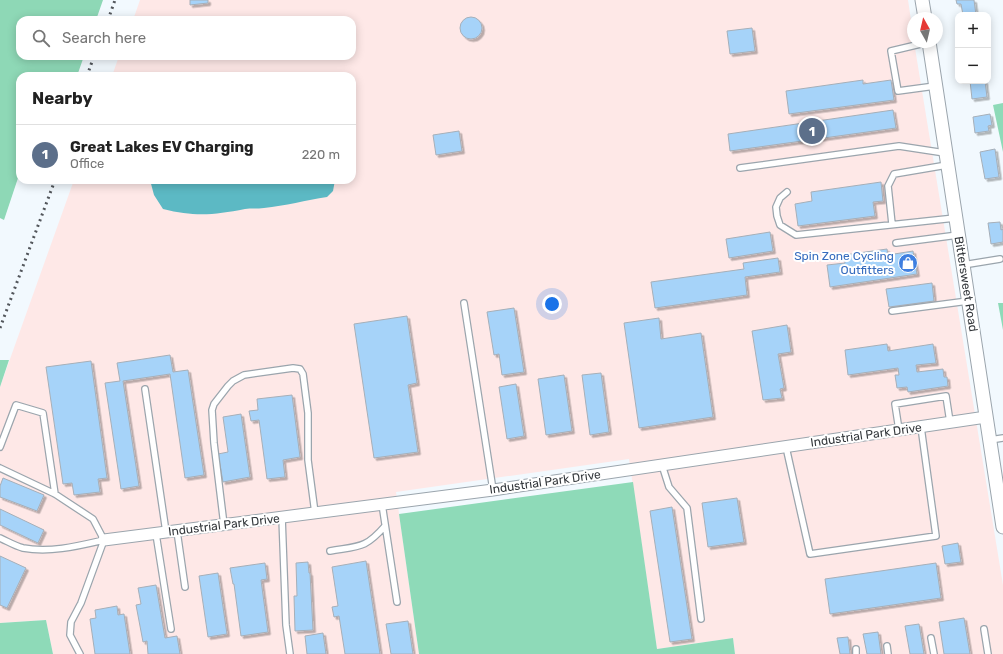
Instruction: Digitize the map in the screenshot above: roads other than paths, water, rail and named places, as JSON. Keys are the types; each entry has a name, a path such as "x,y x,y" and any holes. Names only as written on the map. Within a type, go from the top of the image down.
{"street":[{"path":"922,0 924,12"},
{"name":"Bittersweet Road","path":"930,48 1003,527"},
{"name":"Industrial Park Drive","path":"104,540 492,490 986,417"}],"lane":[{"path":"907,47 891,51 898,91 936,86"},
{"path":"740,168 899,146 947,159"},
{"path":"892,224 888,186 894,174 947,159"},
{"path":"787,192 780,198 776,207 777,216 780,225 796,235 956,218"},
{"path":"896,243 958,235"},
{"path":"963,266 1000,259"},
{"path":"892,311 968,301"},
{"path":"464,303 492,490"},
{"path":"224,525 213,436 212,410 214,404 233,381 244,375 293,368 300,369 304,386 308,414 308,460 315,513"},
{"path":"145,389 166,532 171,629"},
{"path":"899,430 895,404 946,396 950,422"},
{"path":"0,447 16,405 43,414 55,494"},
{"path":"786,447 810,554 936,536 921,427"},
{"path":"990,440 1003,438"},
{"path":"662,465 669,487 687,508 701,620"},
{"path":"0,468 55,494 93,519 104,540 81,603 72,622 70,635 80,654"},
{"path":"382,504 396,602"},
{"path":"282,517 286,625 290,654"},
{"path":"330,551 366,544 372,540 385,526"},
{"path":"166,532 185,587"},
{"path":"0,538 22,548 42,549 65,548 104,540"},
{"path":"984,629 988,654"},
{"path":"931,638 934,654"},
{"path":"887,646 888,654"}],"water":[{"path":"151,184 334,184 333,191 327,197 272,207 224,213 195,214 174,212 163,209 154,195"}],"railway":[{"path":"109,16 115,0"},
{"path":"88,72 93,60"},
{"path":"0,328 54,184"}],"place":[{"name":"Great Lakes EV Charging","path":"812,131"},
{"name":"Spin Zone Cycling Outfitters","path":"908,263"}]}
